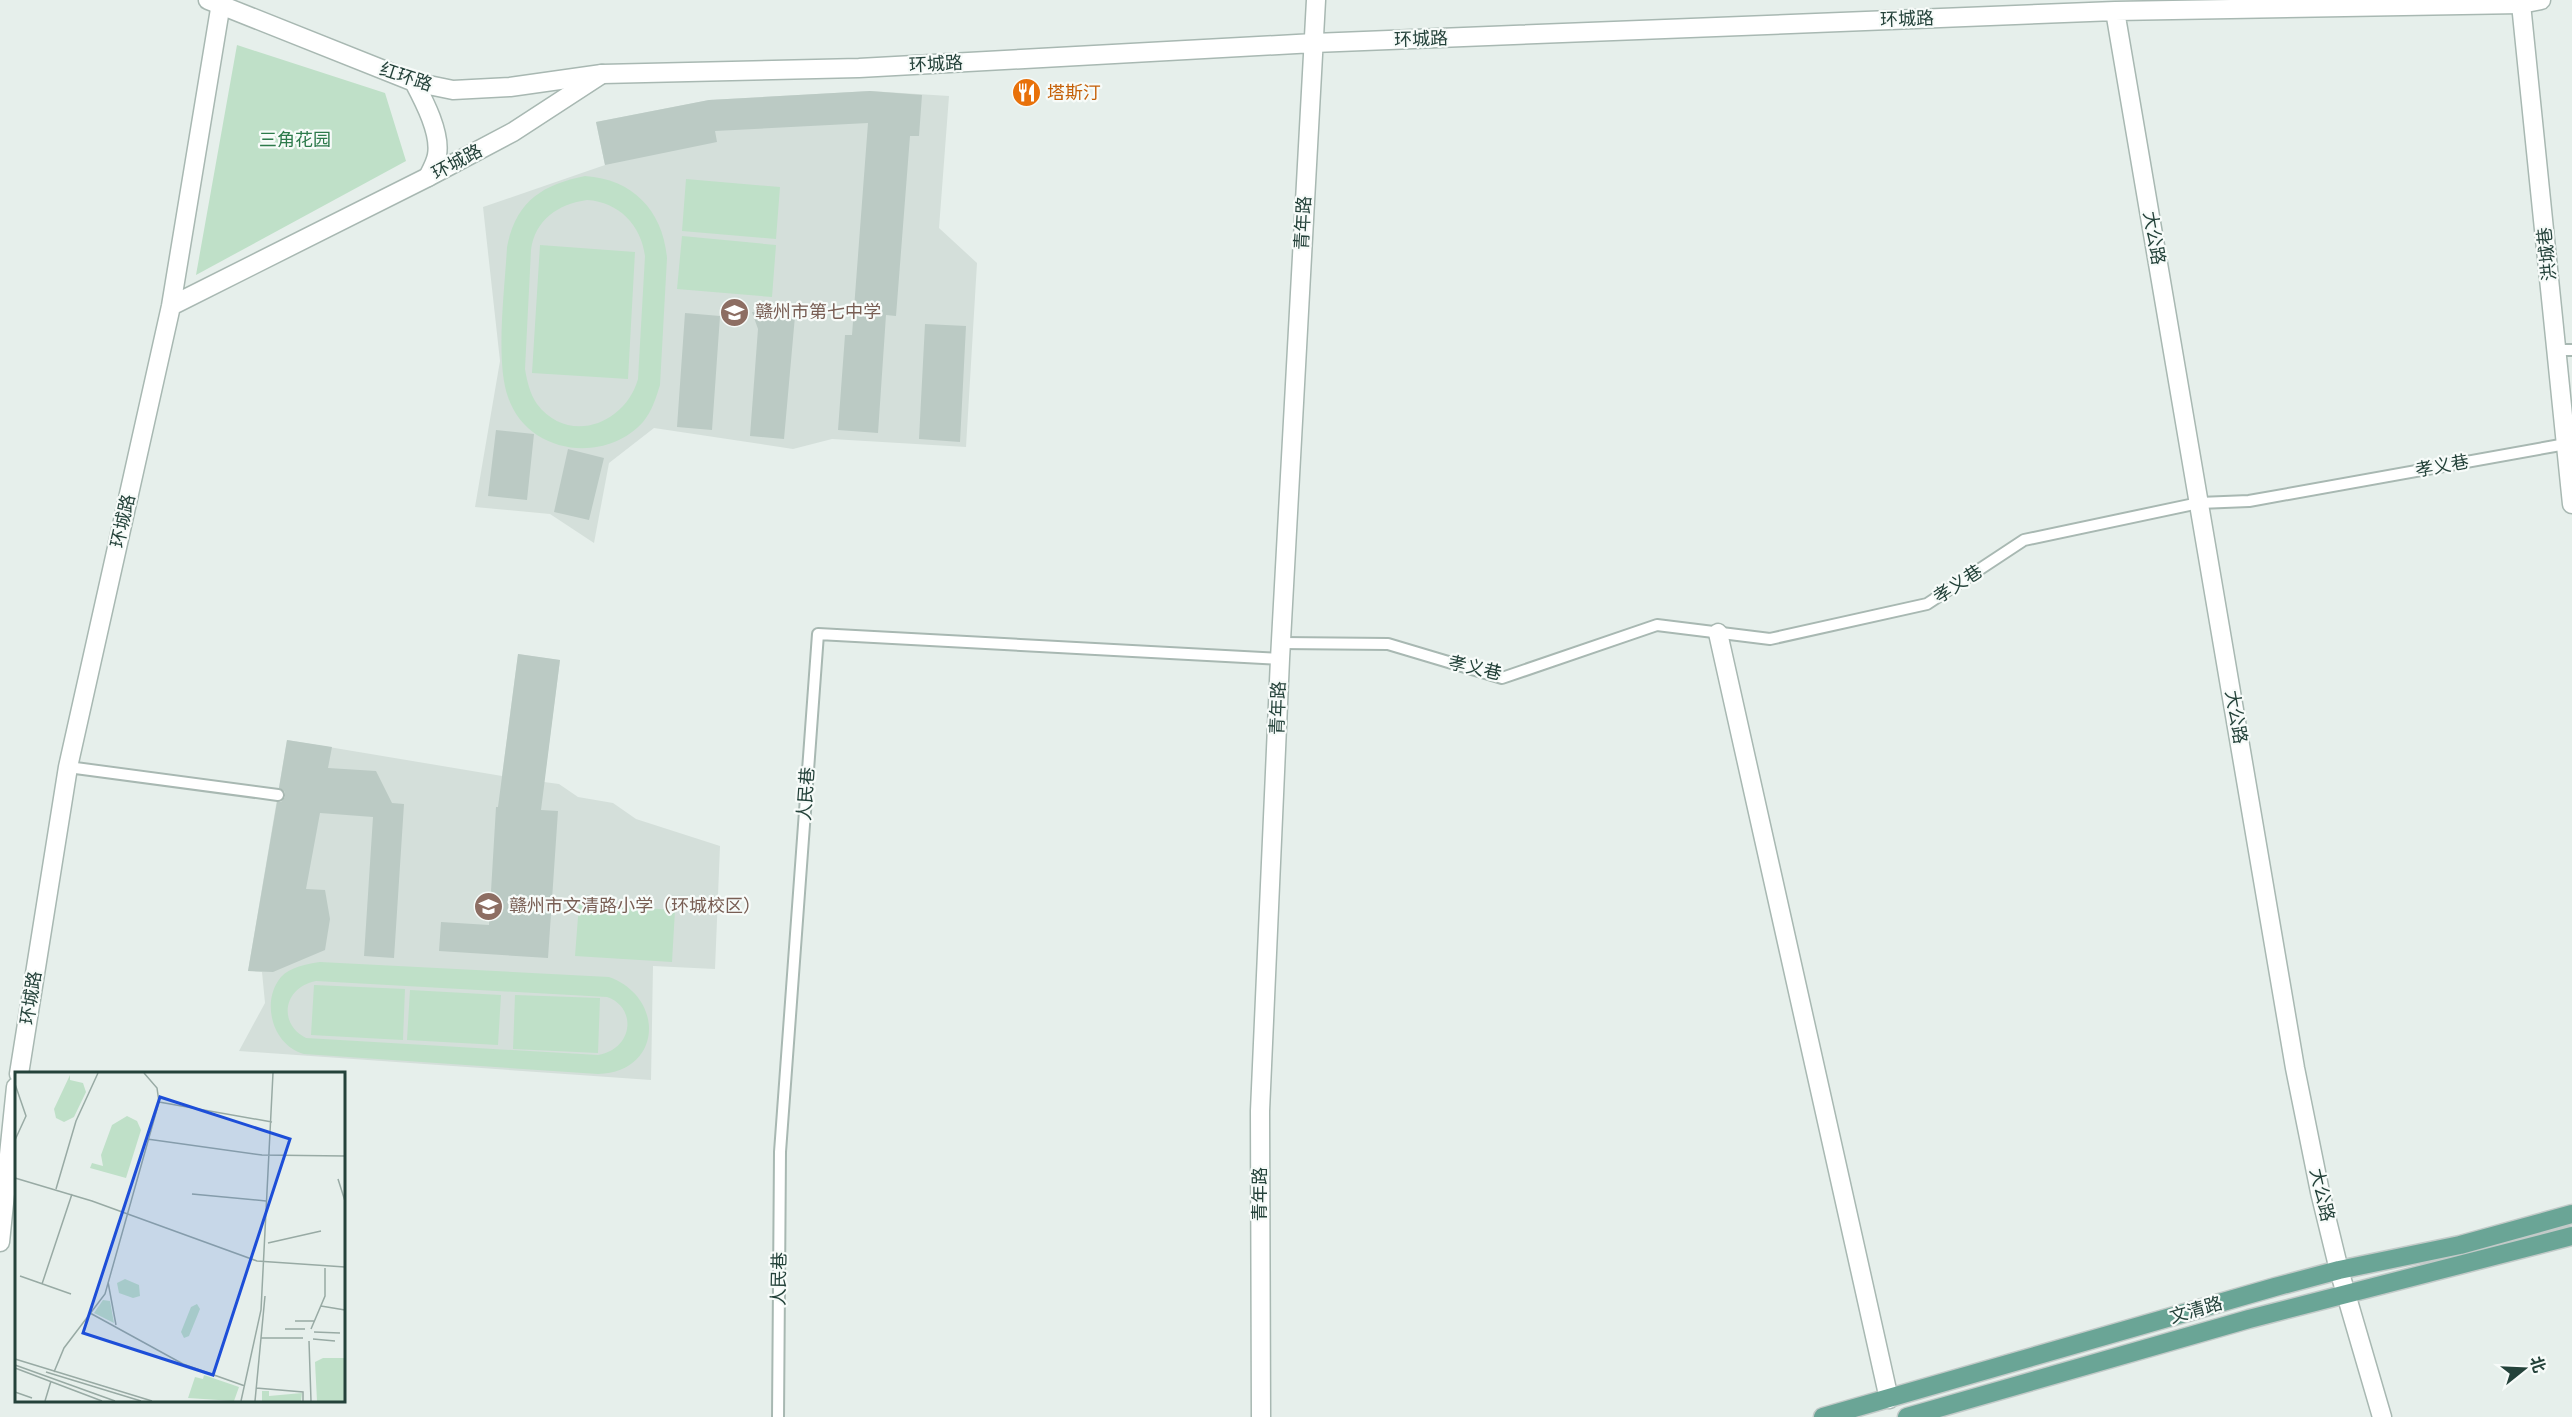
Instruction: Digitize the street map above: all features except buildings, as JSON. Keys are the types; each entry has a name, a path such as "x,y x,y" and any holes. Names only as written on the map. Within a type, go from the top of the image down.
{"main road":[{"name":"文清路","path":"1823,1417 2339,1270 2460,1245 2572,1214"},
{"name":"文清路","path":"1907,1417 2249,1319 2572,1236"}],"street":[{"name":"青年路","path":"1261,1417 1260,1111 1280,651 1316,0"},
{"name":"环城路","path":"19,1072 68,767 171,306 513,132 602,74 859,68 1314,43 2115,11 2522,4 2541,0"},
{"name":"红环路","path":"215,1 414,82 453,90 510,87 602,74"},
{"path":"171,306 215,1"},
{"name":"洪城巷","path":"2522,4 2564,350 2566,444 2572,504"},
{"name":"大公路","path":"2115,11 2295,1068 2320,1192 2339,1270 2382,1417"},
{"path":"414,82 429,110 435,133 438,154 428,177"},
{"path":"1718,633 1889,1399"},
{"path":"0,1242 15,1097"}],"lane":[{"name":"孝义巷","path":"1280,651 1388,644 1502,678 1657,625 1770,639 1927,604 2024,540 2199,503 2249,501 2566,444"},
{"name":"人民巷","path":"778,1417 780,1152 818,634 1280,651"},
{"path":"68,767 278,795"}],"shaded area":[{"name":"赣州市第七中学","path":"870,91 949,96 939,228 977,263 966,447 832,439 793,449 654,428 609,463 594,543 550,514 475,507 500,361 483,207 605,165 596,122 709,100"},
{"name":"赣州市文清路小学（环城校区）","path":"518,654 560,660 544,782 559,784 578,797 613,803 636,819 720,846 715,969 653,966 651,1080 239,1051 265,1003 262,972 248,971 287,740 502,776"}],"green space":[{"name":"三角花园","path":"237,45 385,93 406,161 196,275"},
{"path":"585,176 602,178 618,183 631,191 652,212 664,241 667,258 660,385 653,404 643,422 627,436 608,444 588,448 568,447 549,441 532,431 518,416 508,397 502,364 503,303 507,247 511,231 524,207 533,198 556,184","holes":["587,200 609,205 626,217 639,234 643,245 645,256 638,379 631,395 609,418 594,424 579,426 564,424 550,417 537,404 528,383 525,369 531,250 537,230 550,215 576,202"]},
{"path":"686,179 780,187 776,239 682,231"},
{"path":"682,236 776,245 772,297 677,289"},
{"path":"540,245 635,252 628,379 532,373"},
{"path":"579,904 675,910 672,962 575,956"},
{"path":"320,962 609,977 627,987 640,1000 647,1016 649,1032 645,1048 635,1061 619,1070 598,1074 304,1054 284,1042 278,1033 273,1022 271,998 281,977 289,971 299,966","holes":["316,981 607,997 617,1002 623,1009 627,1018 627,1027 625,1037 619,1045 598,1055 306,1038 291,1024 288,1015 288,1006 297,990"]},
{"path":"314,985 405,989 403,1040 311,1035"},
{"path":"410,990 501,995 498,1045 407,1040"},
{"path":"515,995 600,998 598,1053 513,1049"}],"place":[{"name":"塔斯汀","path":"1026,93"},
{"name":"赣州市第七中学","path":"734,312"},
{"name":"赣州市文清路小学（环城校区）","path":"488,906"}]}
